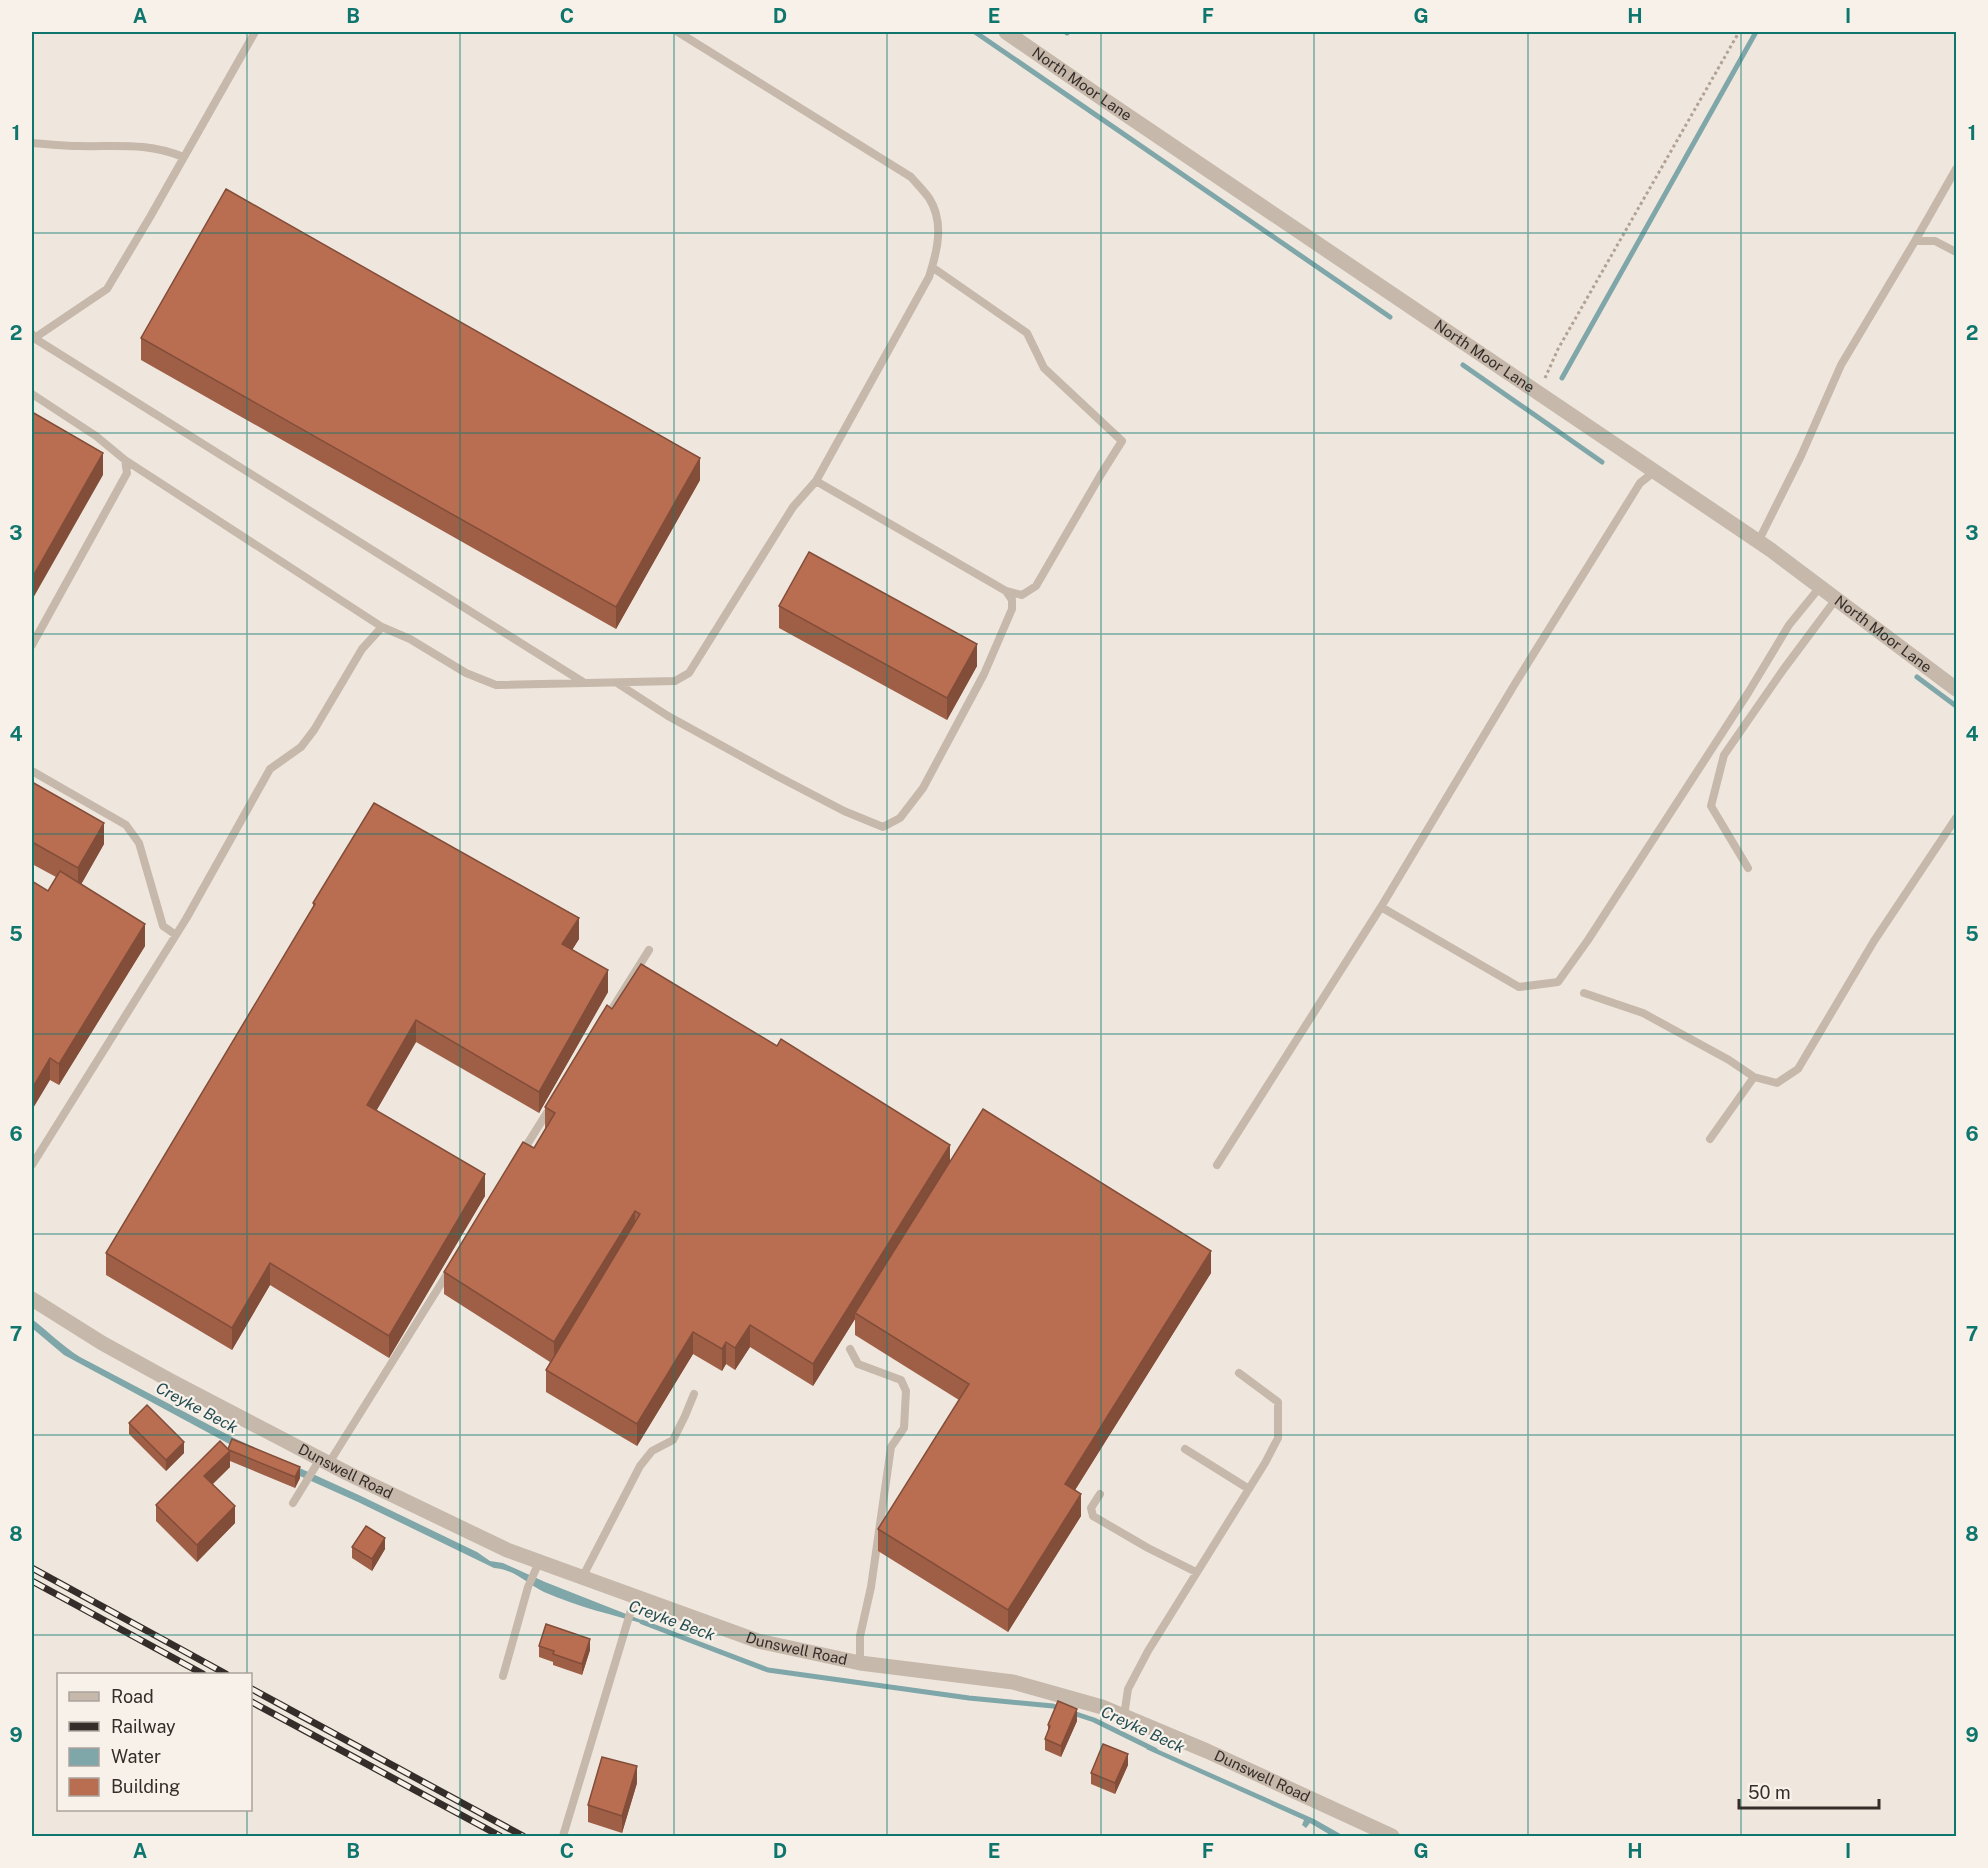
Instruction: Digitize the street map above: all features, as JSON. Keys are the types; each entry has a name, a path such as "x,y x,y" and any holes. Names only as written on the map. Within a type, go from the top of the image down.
{"street":[{"name":"North Moor Lane","path":"1006,32 1758,542 1956,689"},
{"name":"Dunswell Road","path":"32,1299 102,1343 321,1464 507,1550 537,1567 582,1578 633,1603 758,1641 860,1663 1013,1682 1102,1707 1207,1751 1392,1836"}],"lane":[{"path":"255,32 107,289 32,338 584,683"},
{"path":"32,394 96,436 125,460 382,627 410,639 466,673 496,685 675,681 689,673 793,507 816,481 928,277 938,250 938,223 930,199 911,177 678,32"},
{"path":"32,143 139,146 166,150 183,157"},
{"path":"1758,542 1801,456 1841,365 1916,242 1956,170"},
{"path":"1916,242 1935,241 1956,252"},
{"path":"816,481 1006,591 1022,595 1036,586 1122,441 1044,368 1027,333 932,267"},
{"path":"32,645 127,473 125,460"},
{"path":"1217,1165 1381,907 1516,682 1640,483 1654,472"},
{"path":"1381,907 1519,987 1558,981 1588,940 1790,626 1820,587"},
{"path":"616,682 668,716 717,743 844,811 883,827 900,818 923,788 984,674 1012,609 1012,600 1006,591"},
{"path":"1748,867 1711,806 1724,755 1783,669 1836,599"},
{"path":"32,1166 176,935 270,769 300,747 314,730 362,649 382,627"},
{"path":"32,771 126,825 139,843 163,926 176,935"},
{"path":"1584,993 1643,1013 1729,1060 1754,1077 1777,1083 1798,1069 1874,941 1956,818"},
{"path":"605,1020 649,950"},
{"path":"1710,1139 1754,1077"},
{"path":"517,1161 555,1101"},
{"path":"293,1503 454,1262"},
{"path":"850,1349 858,1364 902,1380 906,1391 904,1428 891,1447 871,1587 860,1636 860,1663"},
{"path":"1124,1716 1128,1689 1148,1652 1278,1438 1278,1402 1239,1373"},
{"path":"582,1578 640,1466 652,1451 673,1440 694,1394"},
{"path":"1185,1449 1249,1489"},
{"path":"1100,1494 1091,1508 1093,1516 1148,1548 1196,1572"},
{"path":"503,1676 528,1587 537,1567"},
{"path":"563,1836 633,1603"}],"path":[{"path":"1538,394 1558,349 1739,32"}],"water":[{"path":"32,1319 80,1357 236,1439 361,1496 477,1552 490,1561 503,1563 649,1623 648,1625 596,1610 544,1592 508,1571 494,1568 358,1502 233,1446 64,1355 32,1328"},
{"path":"1150,1746 1314,1819 1344,1836 1332,1836 1310,1823 1306,1828 1302,1825 1304,1820 1146,1749"}],"building":[{"path":"226,189 700,458 616,607 141,338"},
{"path":"32,412 103,453 32,578"},
{"path":"809,552 977,644 947,698 779,606"},
{"path":"32,782 104,823 78,868 32,842"},
{"path":"374,803 579,918 562,944 608,970 539,1092 416,1020 367,1105 485,1174 389,1336 270,1263 232,1328 106,1253"},
{"path":"60,871 145,924 59,1064 50,1058 32,1089 32,881 48,891"},
{"path":"641,964 777,1046 781,1039 950,1145 813,1364 750,1325 735,1348 726,1342 722,1349 693,1332 637,1424 546,1370 640,1214 635,1211 554,1342 444,1272 523,1142 534,1148 555,1113 545,1107 607,1005 612,1009"},
{"path":"983,1109 1211,1251 1065,1484 1081,1494 1008,1610 878,1529 969,1384 855,1313"},
{"path":"147,1405 184,1442 166,1460 129,1423"},
{"path":"232,1439 300,1467 295,1477 229,1450"},
{"path":"220,1441 230,1451 204,1476 235,1506 197,1545 156,1505"},
{"path":"366,1526 385,1538 372,1559 352,1547"},
{"path":"546,1624 590,1639 582,1664 553,1654 554,1651 539,1646"},
{"path":"1058,1701 1077,1709 1061,1746 1045,1739"},
{"path":"1103,1744 1128,1754 1115,1783 1091,1773"},
{"path":"602,1757 637,1766 622,1816 588,1805"}],"waterway":[{"path":"975,32 1390,317"},
{"path":"1562,378 1756,32"},
{"path":"1463,365 1602,462"},
{"path":"1917,677 1956,706"},
{"name":"Creyke Beck","path":"642,1622 768,1670 1062,1709"},
{"name":"Creyke Beck","path":"1070,1712 1094,1720 1155,1750"}],"railway":[{"path":"32,1568 224,1673"},
{"path":"32,1581 201,1673"},
{"path":"252,1689 523,1836"},
{"path":"252,1702 500,1836"}]}
